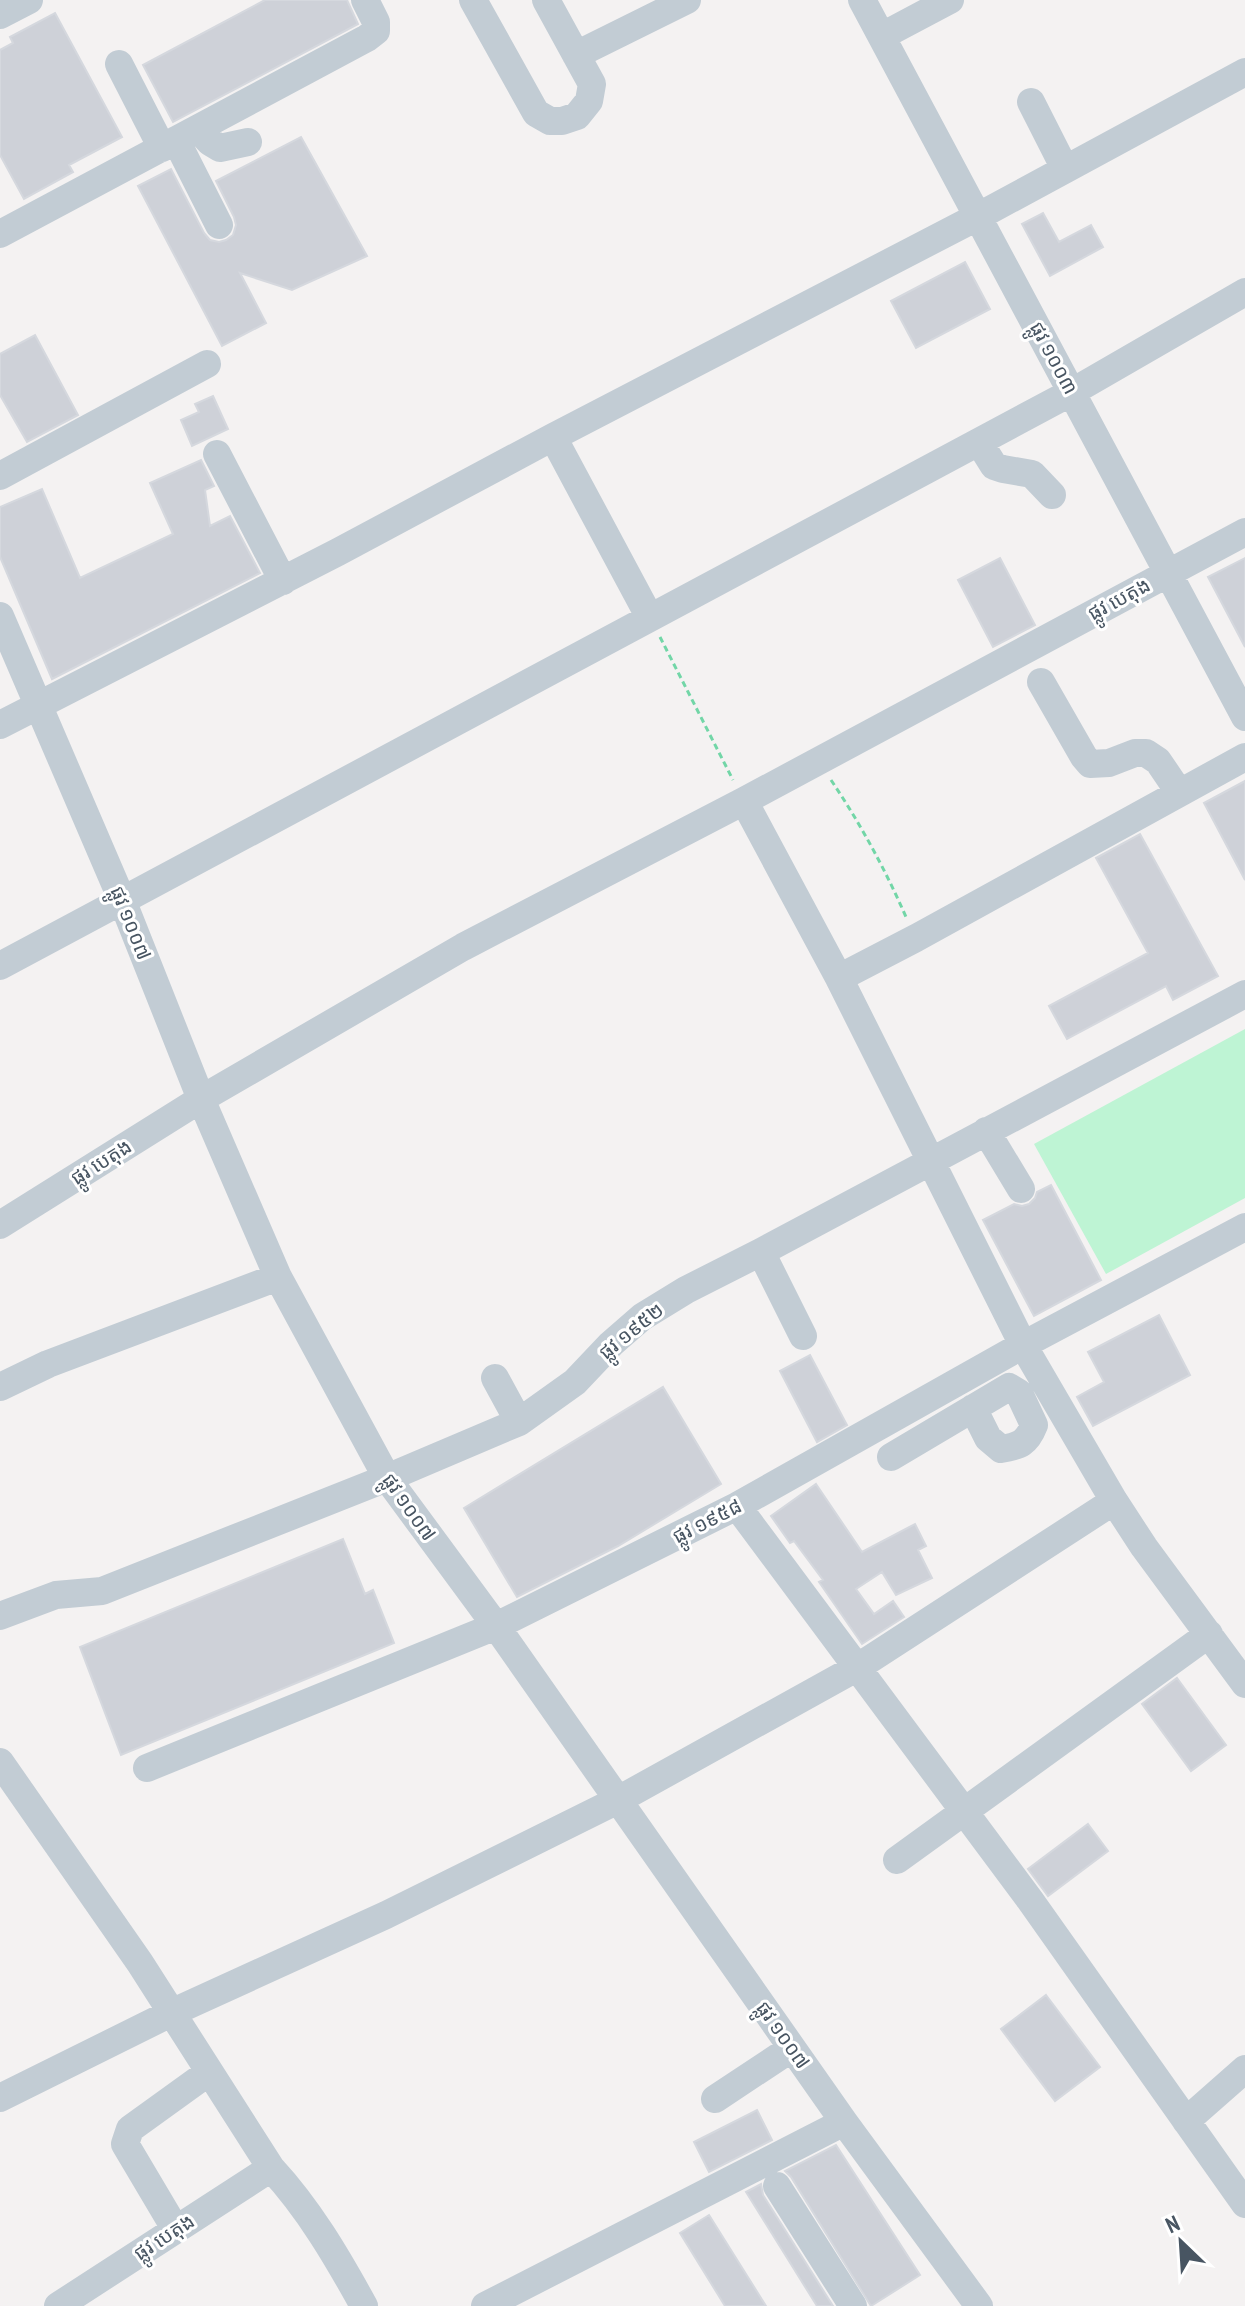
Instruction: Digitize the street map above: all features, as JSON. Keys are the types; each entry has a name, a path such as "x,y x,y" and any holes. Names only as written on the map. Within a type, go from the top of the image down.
{"street":[{"path":"0,15 29,0"},
{"path":"0,234 376,31 376,22 365,0"},
{"path":"473,0 536,113 550,121 562,121 577,116 589,101 592,84 546,0"},
{"path":"576,55 687,0"},
{"name":"ផ្លូវ ១០០៣","path":"862,0 1245,717"},
{"path":"882,36 950,0"},
{"path":"119,64 179,139 219,225"},
{"path":"0,725 283,581 979,216 1245,72"},
{"path":"1031,102 1065,169"},
{"path":"179,139 210,142 220,148 248,142"},
{"path":"0,966 1072,392 1245,292"},
{"path":"0,476 207,364"},
{"path":"553,437 650,618"},
{"path":"979,442 994,466 1032,474 1052,495"},
{"path":"217,454 283,581"},
{"name":"ផ្លូវ បេតុង","path":"0,1225 201,1099 463,947 744,801 1245,532"},
{"name":"ផ្លូវ ១០០៧","path":"0,616 278,1277 387,1478 496,1626 967,2302"},
{"path":"1041,682 1090,764 1109,763 1135,753 1146,753 1158,761 1179,792"},
{"path":"839,978 1245,757"},
{"path":"744,801 839,978 1023,1345 1144,1547 1245,1684"},
{"name":"ផ្លូវ ១៩៥២","path":"0,1616 56,1595 102,1591 519,1422 575,1382 642,1317 686,1290 1245,994"},
{"path":"986,1131 1021,1189"},
{"name":"ផ្លូវ ១៩៥៨","path":"147,1768 496,1626 737,1506 1023,1345 1245,1227"},
{"path":"761,1252 803,1336"},
{"path":"0,1387 48,1364 278,1277"},
{"path":"495,1378 519,1422"},
{"path":"891,1457 973,1408"},
{"path":"910,1409 926,1435"},
{"path":"0,2098 171,2013 386,1915 618,1800 858,1667 1114,1501"},
{"path":"737,1506 965,1810 1245,2204"},
{"path":"897,1860 1209,1634"},
{"path":"0,1762 140,1963 271,2168 293,2191 338,2258 364,2306"},
{"path":"715,2099 792,2048"},
{"path":"1186,2121 1245,2069"},
{"path":"176,2230 125,2144 130,2129 209,2072"},
{"path":"485,2306 844,2122"},
{"name":"ផ្លូវ បេតុង","path":"58,2306 271,2168"},
{"path":"777,2186 853,2306"}],"path":[{"path":"650,618 744,801"},
{"path":"819,761 889,879 916,938"}],"green space":[{"path":"1245,1029 1245,1198 1106,1274 1034,1144"}],"building":[{"path":"265,0 347,0 358,24 173,122 143,65"},
{"path":"55,13 122,137 69,165 73,172 24,199 0,155 0,50 13,43 10,37"},
{"path":"301,137 367,256 292,290 240,273 266,323 222,346 138,186 171,169 204,233 210,240 226,240 233,235 236,225 216,181"},
{"path":"1043,213 1059,242 1091,225 1103,247 1050,276 1022,224"},
{"path":"965,262 990,309 916,348 891,301"},
{"path":"35,335 78,415 27,442 0,395 0,354"},
{"path":"213,396 228,429 192,446 181,420 199,412 195,404"},
{"path":"201,460 214,486 205,490 210,526 230,516 260,573 52,679 0,557 0,507 42,489 80,578 173,534 150,483"},
{"path":"1000,558 1035,625 993,647 958,580"},
{"path":"1245,558 1245,647 1208,577"},
{"path":"1245,781 1245,880 1204,803"},
{"path":"1140,834 1218,976 1173,1000 1166,986 1067,1039 1049,1006 1148,953 1096,858"},
{"path":"1051,1185 1101,1280 1034,1316 983,1220 1014,1204 1029,1204 1037,1192"},
{"path":"1159,1315 1190,1375 1093,1426 1077,1397 1104,1382 1088,1352"},
{"path":"810,1355 847,1425 817,1442 780,1371"},
{"path":"663,1387 721,1484 618,1546 517,1597 464,1508"},
{"path":"816,1484 862,1552 915,1524 926,1546 918,1550 932,1578 896,1595 882,1572 856,1589 874,1614 893,1601 904,1617 862,1644 819,1582 823,1580 771,1516"},
{"path":"343,1539 365,1594 373,1590 394,1643 121,1755 80,1647"},
{"path":"1177,1678 1226,1745 1191,1771 1142,1704"},
{"path":"1088,1824 1108,1851 1048,1896 1028,1869"},
{"path":"1046,1995 1100,2067 1055,2101 1001,2029"},
{"path":"757,2110 772,2140 709,2172 694,2142"},
{"path":"836,2145 920,2275 871,2306 785,2171"},
{"path":"761,2184 763,2195 833,2306 817,2306 746,2192"},
{"path":"709,2215 766,2306 725,2306 680,2233"}]}
